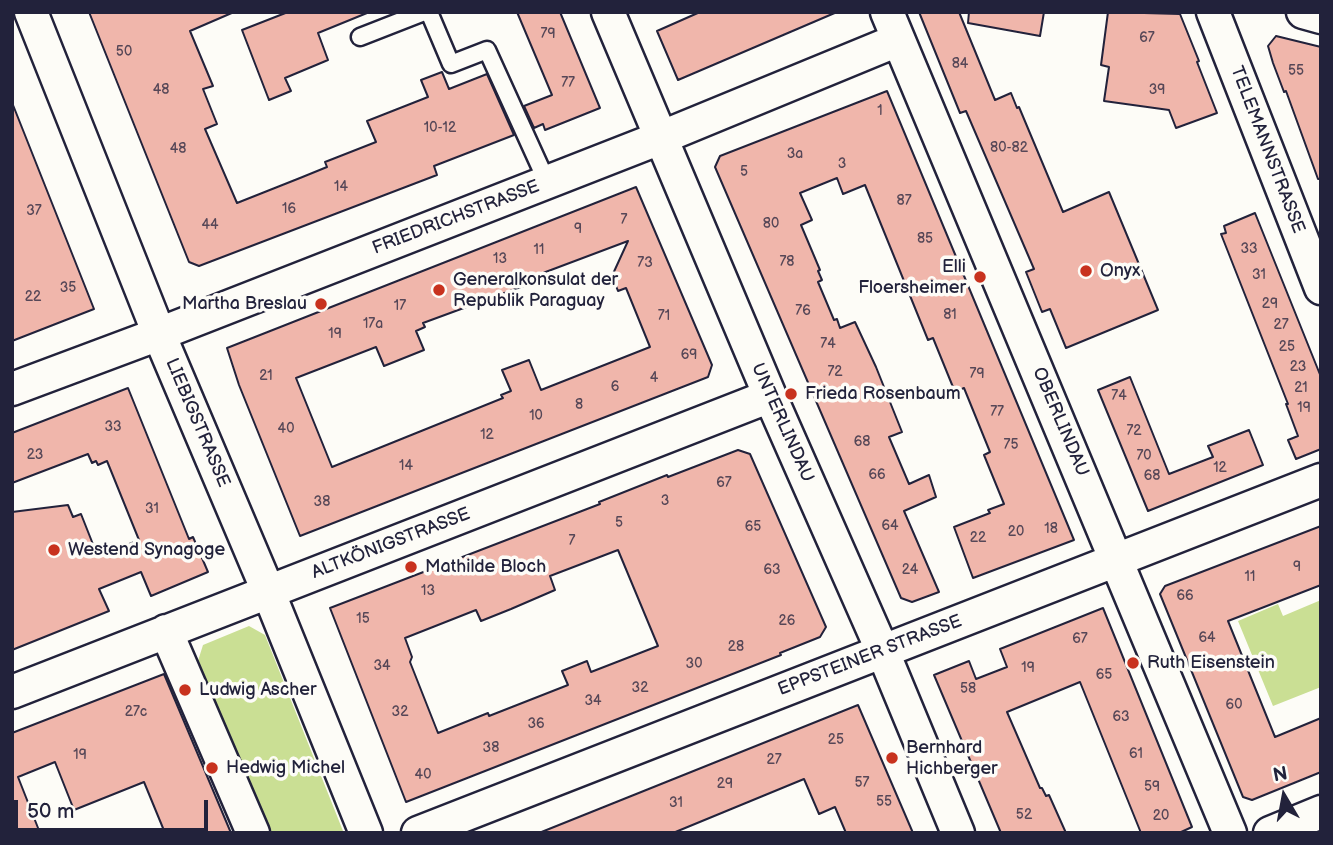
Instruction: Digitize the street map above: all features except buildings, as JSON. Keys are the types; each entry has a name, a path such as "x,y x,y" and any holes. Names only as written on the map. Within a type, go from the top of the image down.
{"street":[{"name":"LIEBIGSTRASSE","path":"31,12 159,334 268,591 366,833"},
{"name":"UNTERLINDAU","path":"608,12 958,833"},
{"name":"TELEMANNSTRASSE","path":"1213,12 1321,288"},
{"path":"1303,12 1321,17"},
{"name":"FRIEDRICHSTRASSE","path":"12,389 660,138 893,26"},
{"name":"OBERLINDAU","path":"893,26 1118,558 1230,833"},
{"name":"ALTKÖNIGSTRASSE","path":"12,692 770,396"},
{"name":"EPPSTEINER STRASSE","path":"418,833 1321,480"},
{"path":"166,631 253,833"},
{"path":"1270,833 1321,811"}],"lane":[{"path":"360,37 427,12 451,64 487,50 547,182"}],"green space":[{"path":"1321,600 1321,687 1273,706 1238,621 1278,604 1283,616"},
{"path":"249,626 265,635 343,831 341,833 267,833 197,664 203,645"}],"place":[{"name":"Onyx","path":"1086,271"},
{"name":"Elli Floersheimer","path":"980,277"},
{"name":"Generalkonsulat der Republik Paraguay","path":"439,290"},
{"name":"Martha Breslau","path":"321,304"},
{"name":"Frieda Rosenbaum","path":"791,394"},
{"name":"Westend Synagoge","path":"54,550"},
{"name":"Mathilde Bloch","path":"411,567"},
{"name":"Ruth Eisenstein","path":"1133,663"},
{"name":"Ludwig Ascher","path":"185,690"},
{"name":"Bernhard Hichberger","path":"892,758"},
{"name":"Hedwig Michel","path":"212,768"}]}
